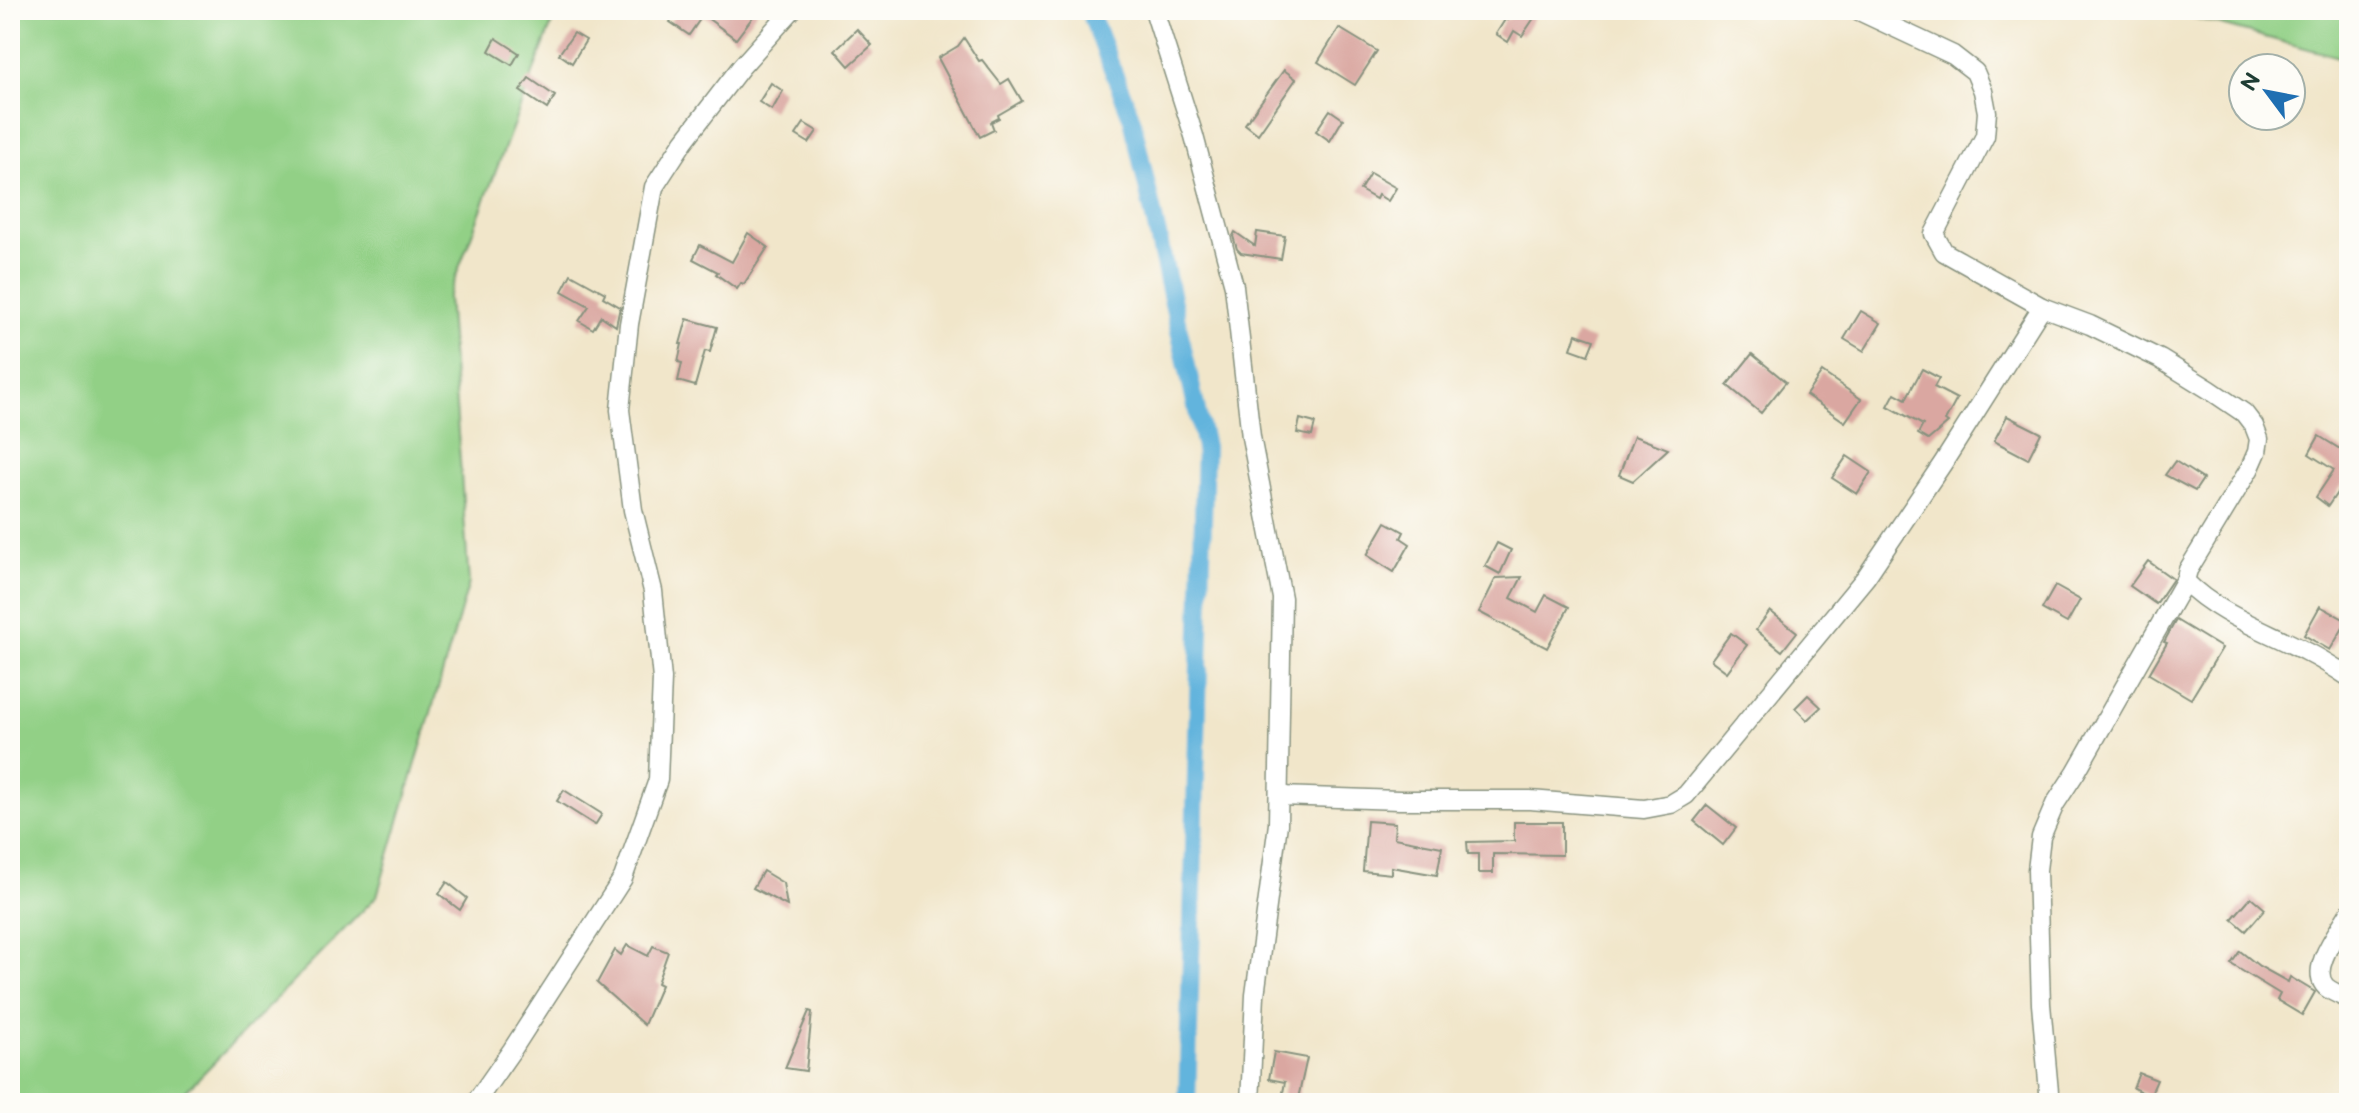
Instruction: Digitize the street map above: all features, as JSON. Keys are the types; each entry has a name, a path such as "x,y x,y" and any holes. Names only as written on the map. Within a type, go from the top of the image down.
{"street":[{"path":"475,1103 623,878 658,780 661,664 653,591 633,510 620,410 629,324 654,187 684,141 741,67 792,10"},
{"path":"1154,10 1194,136 1234,286 1251,437 1282,598 1278,824 1255,995 1250,1103"},
{"path":"1857,10 1953,55 1975,72 1983,91 1987,112 1985,136 1934,234 1944,252 2042,307 2090,325 2160,359 2244,413 2259,439 2250,468 2188,570 2185,581 2055,804 2041,837 2037,870 2041,1004 2050,1103"},
{"path":"1279,796 1530,800 1644,809 1671,804 1686,795 1866,577 2042,307"},
{"path":"2185,581 2244,622 2307,651 2349,677"},
{"path":"2349,913 2320,966 2319,977 2327,987 2349,999"}],"green space":[{"path":"10,10 557,10 448,297 469,583 377,896 174,1103 10,1103"},
{"path":"2166,10 2349,10 2349,60"}],"building":[{"path":"678,10 758,10 736,39 703,15 689,35 670,22"},
{"path":"1515,10 1531,10 1534,18 1522,36 1514,31 1508,42 1496,34"},
{"path":"1339,28 1377,51 1355,85 1318,62"},
{"path":"857,29 872,45 849,66 835,50"},
{"path":"574,33 586,40 572,63 559,54"},
{"path":"496,38 519,53 512,65 489,51"},
{"path":"964,38 979,61 982,60 1001,84 1009,79 1022,101 998,115 999,118 991,122 994,130 980,137 938,58 958,46"},
{"path":"1284,70 1296,79 1258,134 1245,124"},
{"path":"529,78 555,96 547,109 520,91"},
{"path":"771,83 783,91 772,110 759,102"},
{"path":"1330,110 1343,119 1330,141 1316,131"},
{"path":"804,123 817,131 809,143 796,135"},
{"path":"1370,173 1396,188 1388,201 1378,195 1376,199 1360,190"},
{"path":"1235,232 1255,246 1257,232 1285,236 1281,259 1241,253 1233,236"},
{"path":"748,233 768,247 744,284 741,283 737,289 716,274 718,272 693,259 700,245 732,262"},
{"path":"571,274 605,293 603,297 620,307 616,326 601,316 593,329 579,321 589,306 562,291"},
{"path":"1861,311 1881,323 1864,351 1844,339"},
{"path":"687,319 717,327 710,352 705,351 695,386 678,381 682,363 678,362 680,344"},
{"path":"1576,334 1594,340 1588,355 1571,349"},
{"path":"1752,354 1786,382 1761,413 1727,385"},
{"path":"1922,369 1939,378 1934,387 1957,399 1945,421 1948,423 1928,440 1918,434 1923,425 1888,406 1895,393 1906,399"},
{"path":"1822,372 1861,399 1845,422 1806,395"},
{"path":"2007,416 2041,433 2028,459 1994,441"},
{"path":"1300,419 1315,423 1312,436 1297,433"},
{"path":"1634,436 1668,449 1633,481 1619,475"},
{"path":"2319,436 2345,452 2349,445 2349,479 2328,506 2316,497 2334,470 2309,454"},
{"path":"1847,456 1871,472 1857,494 1832,478"},
{"path":"2175,461 2203,479 2195,491 2165,475"},
{"path":"1386,522 1404,532 1401,538 1410,544 1394,572 1367,555"},
{"path":"1497,543 1511,550 1500,574 1485,566"},
{"path":"2148,561 2173,579 2156,604 2130,586"},
{"path":"1522,577 1511,598 1537,612 1546,595 1569,607 1547,648 1479,612 1496,578"},
{"path":"2055,586 2080,600 2067,623 2042,609"},
{"path":"2320,606 2347,621 2330,650 2304,635"},
{"path":"1770,611 1797,632 1782,651 1756,630"},
{"path":"2176,620 2222,648 2191,699 2149,674"},
{"path":"1731,633 1747,645 1727,672 1711,660"},
{"path":"1808,695 1821,707 1807,720 1795,708"},
{"path":"564,790 602,814 595,825 557,801"},
{"path":"1707,805 1736,828 1723,845 1694,821"},
{"path":"1367,821 1395,823 1394,838 1442,847 1437,875 1391,867 1391,874 1363,871"},
{"path":"1514,822 1562,822 1562,855 1493,854 1493,873 1478,873 1478,854 1468,854 1467,842 1514,841"},
{"path":"763,871 783,883 787,906 753,888"},
{"path":"447,882 467,898 460,910 439,894"},
{"path":"2251,897 2265,909 2246,931 2232,919"},
{"path":"627,945 648,956 653,946 668,952 657,983 661,985 644,1025 597,983 615,950 621,955"},
{"path":"2240,951 2288,982 2290,977 2315,992 2302,1015 2277,1000 2280,994 2231,964"},
{"path":"809,1011 812,1012 806,1071 785,1068"},
{"path":"1274,1052 1307,1058 1297,1103 1281,1103 1285,1082 1269,1079"},
{"path":"2139,1073 2157,1080 2150,1096 2133,1088"}],"waterway":[{"path":"1089,10 1132,119 1205,447 1187,1103"}]}
